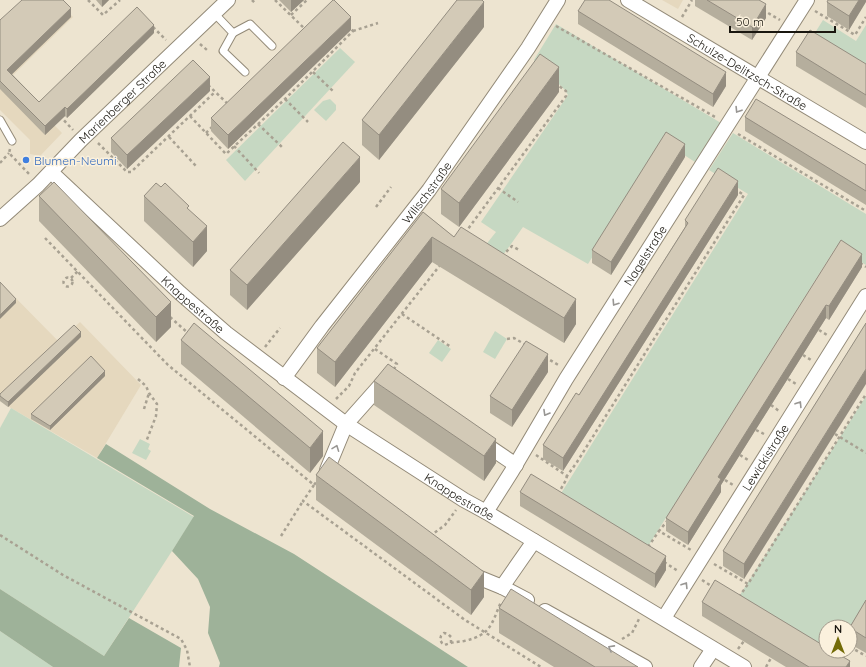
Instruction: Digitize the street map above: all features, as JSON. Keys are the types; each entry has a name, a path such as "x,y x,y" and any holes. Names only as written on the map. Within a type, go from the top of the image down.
{"street":[{"name":"Marienberger Straße","path":"0,219 38,185 81,140 228,0"},
{"name":"Wilischstraße","path":"284,378 322,326 429,190 528,48 558,0"},
{"name":"Schulze-Delitzsch-Straße","path":"628,0 866,142"},
{"name":"Nagelstraße","path":"486,512 516,465 571,372 806,2"},
{"name":"Knappestraße","path":"51,172 180,293 226,333 346,424 464,500 744,667"},
{"name":"Lewickistraße","path":"664,618 866,296"},
{"path":"346,484 327,470 346,424 387,377 400,386"},
{"path":"470,434 516,465"},
{"path":"504,588 534,541"},
{"path":"456,563 475,576 504,588 645,667"},
{"path":"701,667 713,649"}],"lane":[{"path":"214,13 233,33"},
{"path":"245,72 223,51 233,33 250,24 272,46"},
{"path":"0,120 12,141"}],"path":[{"path":"88,0 103,15 118,0"},
{"path":"252,0 256,4"},
{"path":"275,0 309,34"},
{"path":"291,15 307,0"},
{"path":"676,28 692,0"},
{"path":"806,2 855,35 866,17"},
{"path":"758,8 791,27"},
{"path":"546,20 729,125 734,131 866,212"},
{"path":"190,116 226,154 313,72 353,31 378,23"},
{"path":"152,26 167,40"},
{"path":"348,26 353,31"},
{"path":"313,72 334,92"},
{"path":"205,81 232,108"},
{"path":"464,235 566,96 566,92 553,82"},
{"path":"97,142 127,172 132,172 215,92"},
{"path":"285,99 308,122"},
{"path":"56,111 81,140"},
{"path":"206,133 217,123"},
{"path":"258,124 283,148"},
{"path":"169,137 196,166"},
{"path":"0,163 9,153 12,141"},
{"path":"234,146 259,173"},
{"path":"9,153 38,185"},
{"path":"376,207 391,187"},
{"path":"556,498 567,476 744,195 731,187"},
{"path":"498,188 518,202"},
{"path":"45,238 168,365 314,485"},
{"path":"501,258 512,246 518,250"},
{"path":"327,410 349,386 355,373 445,259"},
{"path":"859,262 866,267"},
{"path":"71,278 78,271"},
{"path":"165,312 191,336"},
{"path":"402,314 450,347"},
{"path":"257,357 280,328"},
{"path":"507,338 514,338 527,345"},
{"path":"375,349 397,364 387,377"},
{"path":"539,353 571,372"},
{"path":"138,378 146,386 149,394 157,404 156,416 146,442"},
{"path":"144,409 149,394"},
{"path":"737,601 866,394"},
{"path":"835,434 866,453"},
{"path":"530,452 567,476"},
{"path":"281,536 314,485 327,470"},
{"path":"429,537 445,525 464,500"},
{"path":"303,501 465,620 541,667"},
{"path":"646,551 670,516"},
{"path":"659,531 748,584"},
{"path":"0,535 63,575 181,639 187,650 190,667"},
{"path":"658,558 718,590"},
{"path":"450,643 451,636 444,634 441,636 440,640 445,645 470,640 486,633 492,622 504,588"},
{"path":"610,648 632,632 646,608"},
{"path":"737,652 744,641"},
{"path":"766,667 771,658"},
{"path":"840,664 843,659"}],"shaded area":[{"path":"56,0 73,17 9,79 62,133 40,156 30,154 30,140 0,110 0,29"},
{"path":"662,0 683,0 678,9"},
{"path":"0,282 59,342 80,322 141,385 97,458 0,401"}],"green space":[{"path":"823,20 856,41 866,25 866,68 813,36"},
{"path":"556,24 721,123 695,162 664,142 588,264 523,227 501,258 484,247 496,232 481,222 568,95 565,90 534,60"},
{"path":"340,48 355,62 245,181 226,160"},
{"path":"330,99 336,105 336,110 326,121 314,110 323,101"},
{"path":"733,133 866,214 866,265 836,247 647,548 560,495 748,194 709,170"},
{"path":"495,331 507,339 495,359 483,352"},
{"path":"438,340 451,349 442,362 429,353"},
{"path":"866,396 866,605 856,619 818,619 818,645 738,598"},
{"path":"11,408 194,517 104,656 0,589 0,428"},
{"path":"140,439 150,444 148,449 151,451 146,460 132,453"},
{"path":"106,444 210,509 294,554 468,667 219,667 220,663 208,633 210,607 198,579 172,551 194,516 97,458"},
{"path":"0,589 104,656 129,618 181,648 179,667 53,667 0,631"},
{"path":"0,631 53,667 0,667"}],"building":[{"path":"22,0 63,0 71,8 7,70 39,102 137,7 154,25 67,109 65,107 45,126 0,81 0,20"},
{"path":"333,0 351,17 228,135 211,118"},
{"path":"457,0 482,0 484,2 379,135 362,120"},
{"path":"585,0 609,0 726,72 713,94 578,11"},
{"path":"707,0 759,0 766,4 752,27"},
{"path":"828,0 859,0 849,16 827,2"},
{"path":"810,30 866,64 866,95 796,52"},
{"path":"540,54 559,67 459,203 441,189"},
{"path":"193,60 210,77 127,155 111,138"},
{"path":"756,99 866,165 866,191 745,117"},
{"path":"666,132 685,144 611,262 592,250"},
{"path":"343,142 360,157 247,285 230,270"},
{"path":"718,168 738,181 563,458 543,445 576,393 579,395 688,223 685,220"},
{"path":"54,182 171,302 156,317 39,196"},
{"path":"156,183 161,187 165,183 189,206 187,208 207,226 193,242 144,196"},
{"path":"423,212 454,237 461,227 576,299 564,318 432,237 335,362 317,348"},
{"path":"841,240 862,254 829,306 826,305 718,477 721,479 688,532 666,518"},
{"path":"0,282 16,299 0,315"},
{"path":"194,323 323,431 310,448 181,340"},
{"path":"866,323 866,369 744,564 723,551"},
{"path":"74,325 81,332 8,402 0,396 0,394"},
{"path":"526,341 548,354 512,410 490,396"},
{"path":"91,356 105,371 50,426 31,414"},
{"path":"388,364 496,439 484,456 374,381"},
{"path":"329,457 484,572 471,590 316,475"},
{"path":"531,474 666,556 655,574 520,492"},
{"path":"715,580 818,642 818,659 847,659 850,661 846,667 809,667 702,602"},
{"path":"511,589 638,667 595,667 499,608"},
{"path":"866,600 866,638 858,633 858,619 855,619"}],"place":[{"name":"Blumen-Neumi","path":"26,160"}]}
